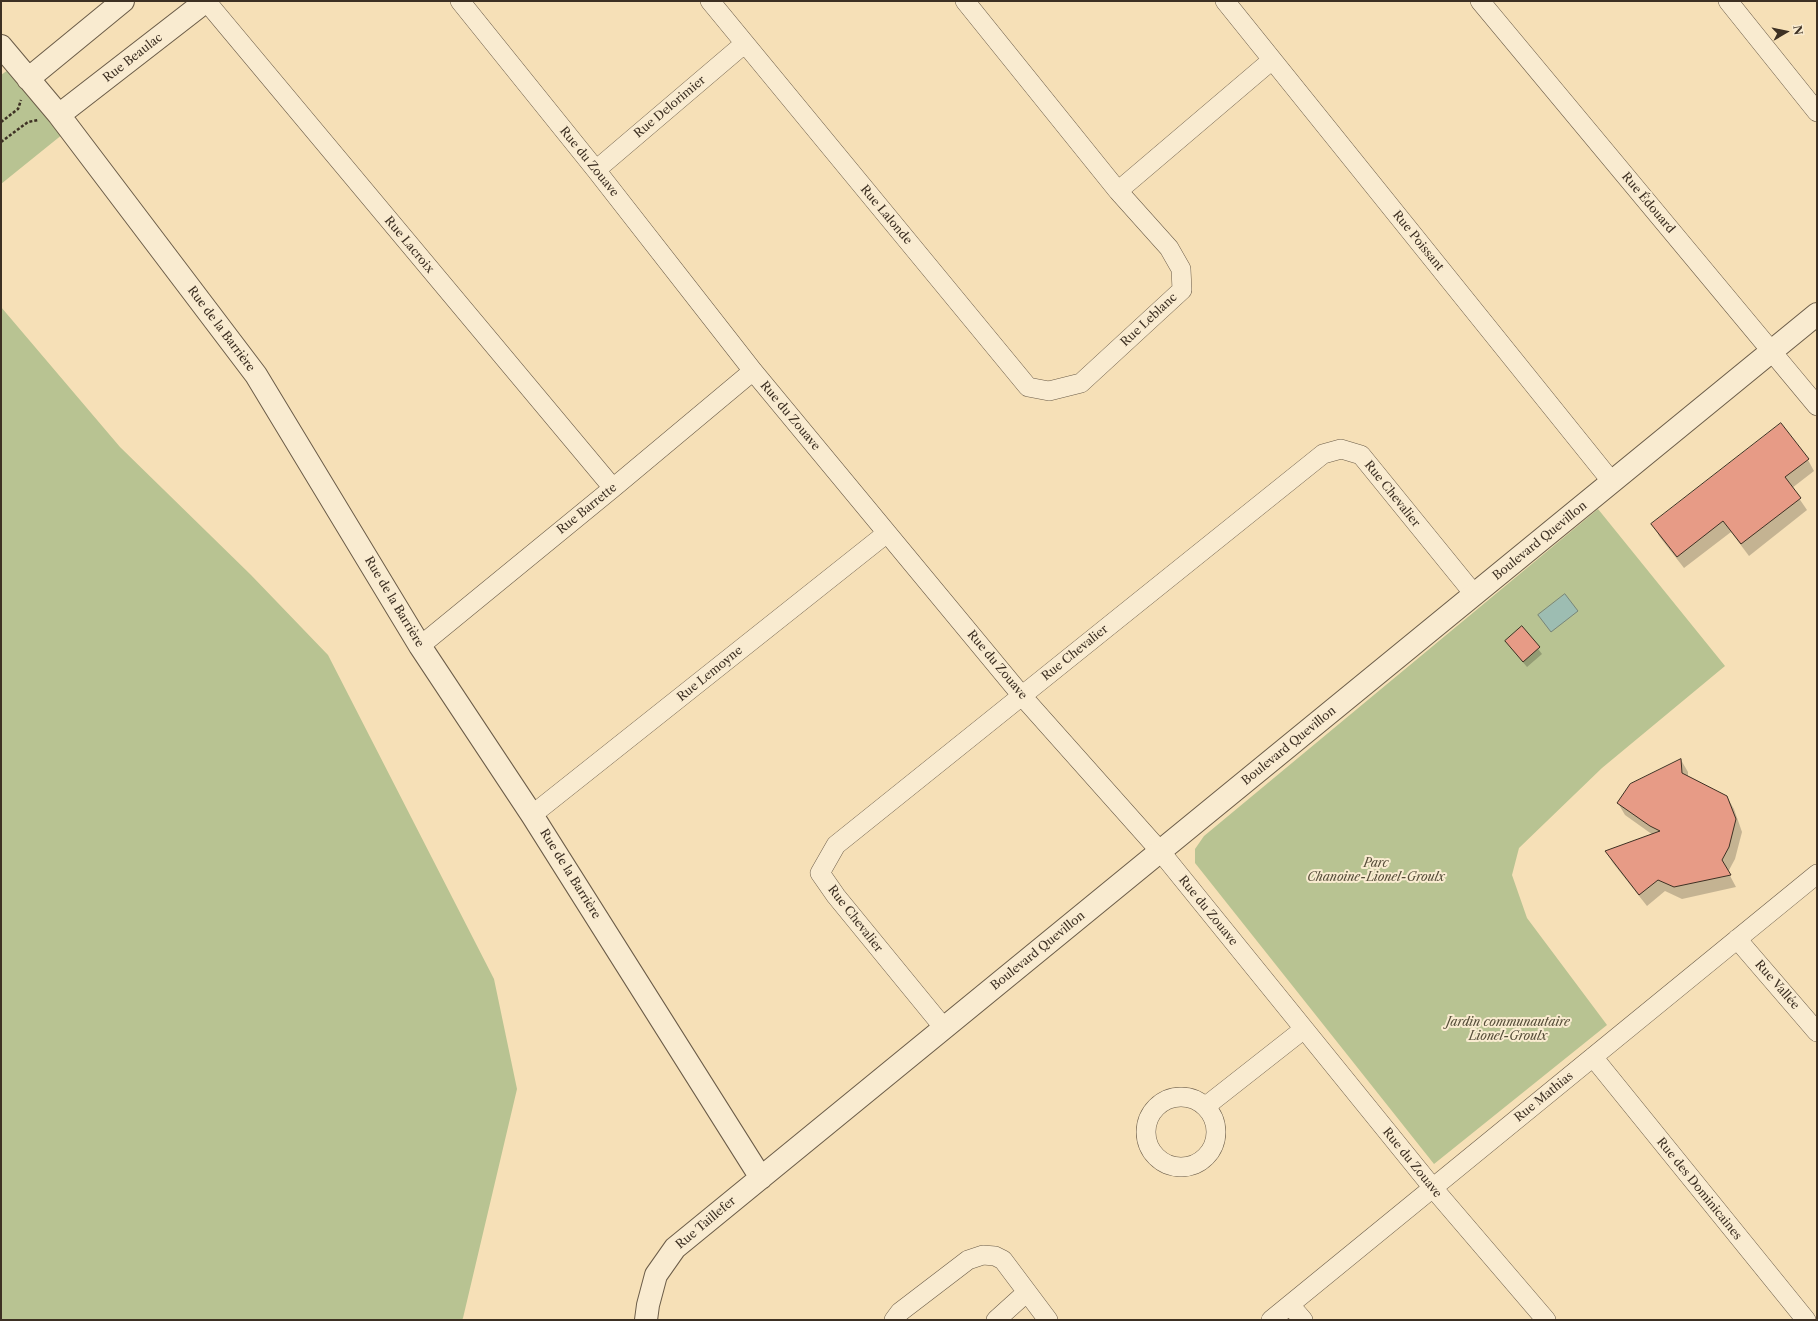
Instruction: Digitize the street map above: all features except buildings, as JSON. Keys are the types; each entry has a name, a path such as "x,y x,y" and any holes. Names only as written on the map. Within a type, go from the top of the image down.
{"street":[{"path":"28,79 123,1"},
{"name":"Rue Beaulac","path":"59,116 206,1"},
{"name":"Rue Lacroix","path":"206,1 613,488"},
{"name":"Rue du Zouave","path":"460,1 596,170 753,371 1022,696 1160,852 1433,1188 1546,1320"},
{"name":"Rue Lalonde","path":"710,1 1028,387 1049,391 1081,383"},
{"name":"Rue Leblanc","path":"965,1 1118,191 1169,248 1181,269 1182,290 1081,383"},
{"name":"Rue Poissant","path":"1225,1 1612,482"},
{"name":"Rue Édouard","path":"1480,1 1817,406"},
{"path":"1728,1 1817,112"},
{"name":"Rue Delorimier","path":"596,170 744,44"},
{"name":"Rue de la Barrière","path":"1,46 59,116 256,375 420,646 532,815 761,1178"},
{"path":"1118,191 1272,60"},
{"name":"Boulevard Quevillon","path":"761,1178 1817,314"},
{"name":"Rue Barrette","path":"420,646 753,371"},
{"name":"Rue Chevalier","path":"944,1028 836,896 820,873 836,845 1322,454 1341,448 1361,456 1474,594"},
{"name":"Rue Lemoyne","path":"532,815 887,533"},
{"name":"Rue Mathias","path":"1272,1320 1817,874"},
{"name":"Rue Vallée","path":"1737,939 1817,1032"},
{"path":"1206,1106 1304,1029"},
{"name":"Rue des Dominicaines","path":"1593,1058 1806,1320"},
{"name":"Rue Taillefer","path":"646,1320 648,1305 656,1275 674,1248 761,1178"},
{"path":"894,1320 900,1312 968,1260 983,1255 995,1256 1004,1260 1048,1320"},
{"path":"996,1320 1027,1292"},
{"path":"1290,1305 1303,1320"}],"path":[{"path":"1,122 18,109 28,79"},
{"path":"1,142 28,122 59,116"}],"green space":[{"path":"8,70 63,134 1,184 1,75"},
{"path":"1,307 120,447 251,575 328,655 494,979 517,1089 462,1320 1,1320"},
{"name":"Parc Chanoine-Lionel-Groulx","path":"1598,509 1725,666 1602,768 1519,848 1512,875 1527,918 1607,1025 1434,1164 1195,863 1195,849 1204,836"}],"water":[{"path":"1565,594 1578,611 1551,632 1538,615"}],"park label":[{"name":"Jardin communautaire Lionel-Groulx","path":"1508,1030"}]}
